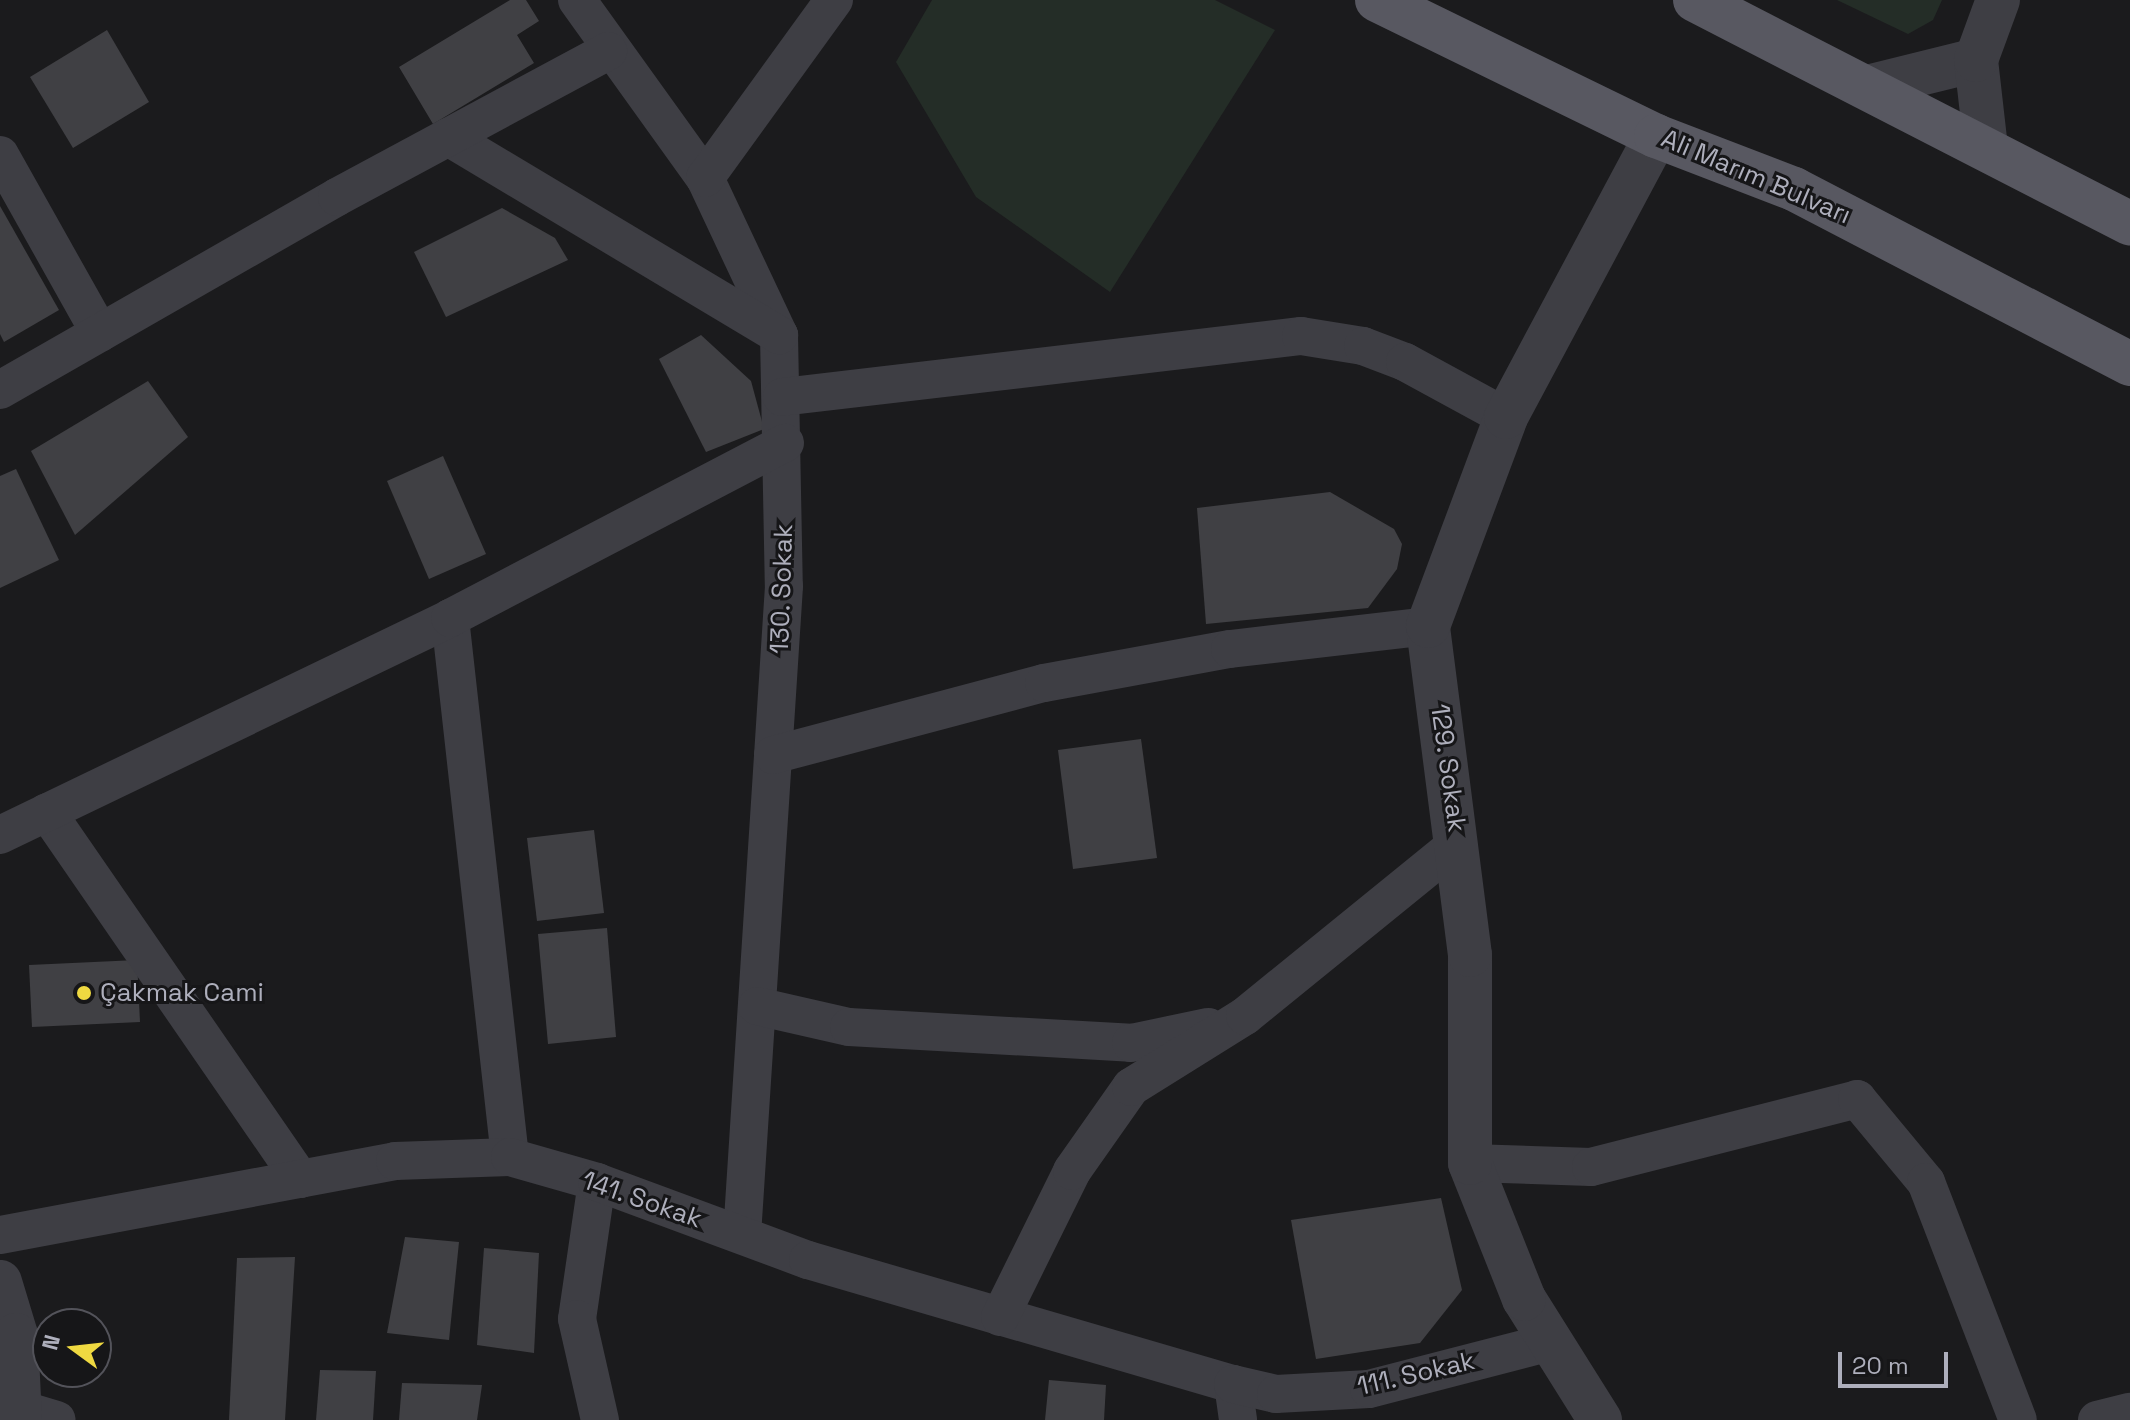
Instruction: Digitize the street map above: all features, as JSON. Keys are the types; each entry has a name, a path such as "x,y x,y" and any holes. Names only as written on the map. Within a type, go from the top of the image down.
{"main road":[{"name":"Ali Marım Bulvarı","path":"1377,0 1656,136 1794,189 2130,364"},
{"path":"1695,0 1871,86 2130,224"}],"street":[{"name":"130. Sokak","path":"577,0 608,51 705,178 779,335 785,443 784,586 742,1235"},
{"path":"705,178 834,0"},
{"path":"1986,148 1976,60 1998,0"},
{"path":"0,390 448,137 608,51"},
{"path":"1871,86 1976,60"},
{"name":"129. Sokak","path":"1601,1419 1524,1299 1470,1163 1470,955 1428,626 1506,417 1656,136"},
{"path":"448,137 779,335"},
{"path":"0,155 100,333"},
{"path":"782,397 1301,336 1363,346 1405,362 1506,417"},
{"path":"0,835 450,618 785,443"},
{"path":"450,618 510,1157"},
{"path":"773,755 1044,683 1230,649 1428,626"},
{"path":"47,812 300,1179"},
{"path":"1000,1317 1072,1171 1131,1087 1245,1016 1458,843"},
{"path":"757,1006 849,1027 1131,1043 1245,1016"},
{"path":"1470,1163 1591,1167 1857,1099 1926,1182 2018,1420"},
{"name":"141. Sokak","path":"0,1235 395,1161 510,1157 597,1182 742,1235 1000,1317 1235,1402"},
{"path":"597,1182 577,1319 600,1420"},
{"path":"0,1282 16,1335 24,1412"},
{"name":"111. Sokak","path":"1235,1402 1276,1394 1369,1389 1551,1342"},
{"path":"2097,1420 2130,1412"}],"shaded area":[{"path":"932,0 1215,0 1275,30 1110,292 976,197 896,62"},
{"path":"1837,0 1942,0 1933,20 1908,34"}],"building":[{"path":"510,0 526,0 539,21 517,35 534,63 433,124 399,67"},
{"path":"107,30 149,102 73,148 30,77"},
{"path":"0,206 59,310 4,342 0,334"},
{"path":"502,208 555,238 568,260 446,317 414,252"},
{"path":"701,335 751,381 764,429 706,452 659,359"},
{"path":"148,381 188,437 75,535 31,451"},
{"path":"443,456 486,554 429,579 387,481"},
{"path":"16,469 59,560 0,588 0,476"},
{"path":"1330,492 1394,529 1402,544 1397,569 1368,608 1206,624 1197,508"},
{"path":"1141,739 1157,858 1073,869 1058,750"},
{"path":"594,830 604,913 537,921 527,838"},
{"path":"607,928 616,1037 548,1044 538,934"},
{"name":"Çakmak Cami","path":"137,960 140,1022 32,1027 29,965"},
{"path":"1441,1198 1462,1290 1420,1343 1316,1359 1291,1220"},
{"path":"405,1237 459,1242 449,1340 387,1333"},
{"path":"484,1248 539,1253 534,1353 477,1345"},
{"path":"295,1257 285,1420 229,1420 237,1258"},
{"path":"320,1370 376,1371 373,1420 316,1420"},
{"path":"1049,1380 1106,1385 1104,1420 1045,1420"},
{"path":"402,1383 482,1385 477,1420 399,1420"}],"place":[{"name":"Çakmak Cami","path":"84,993"}]}
